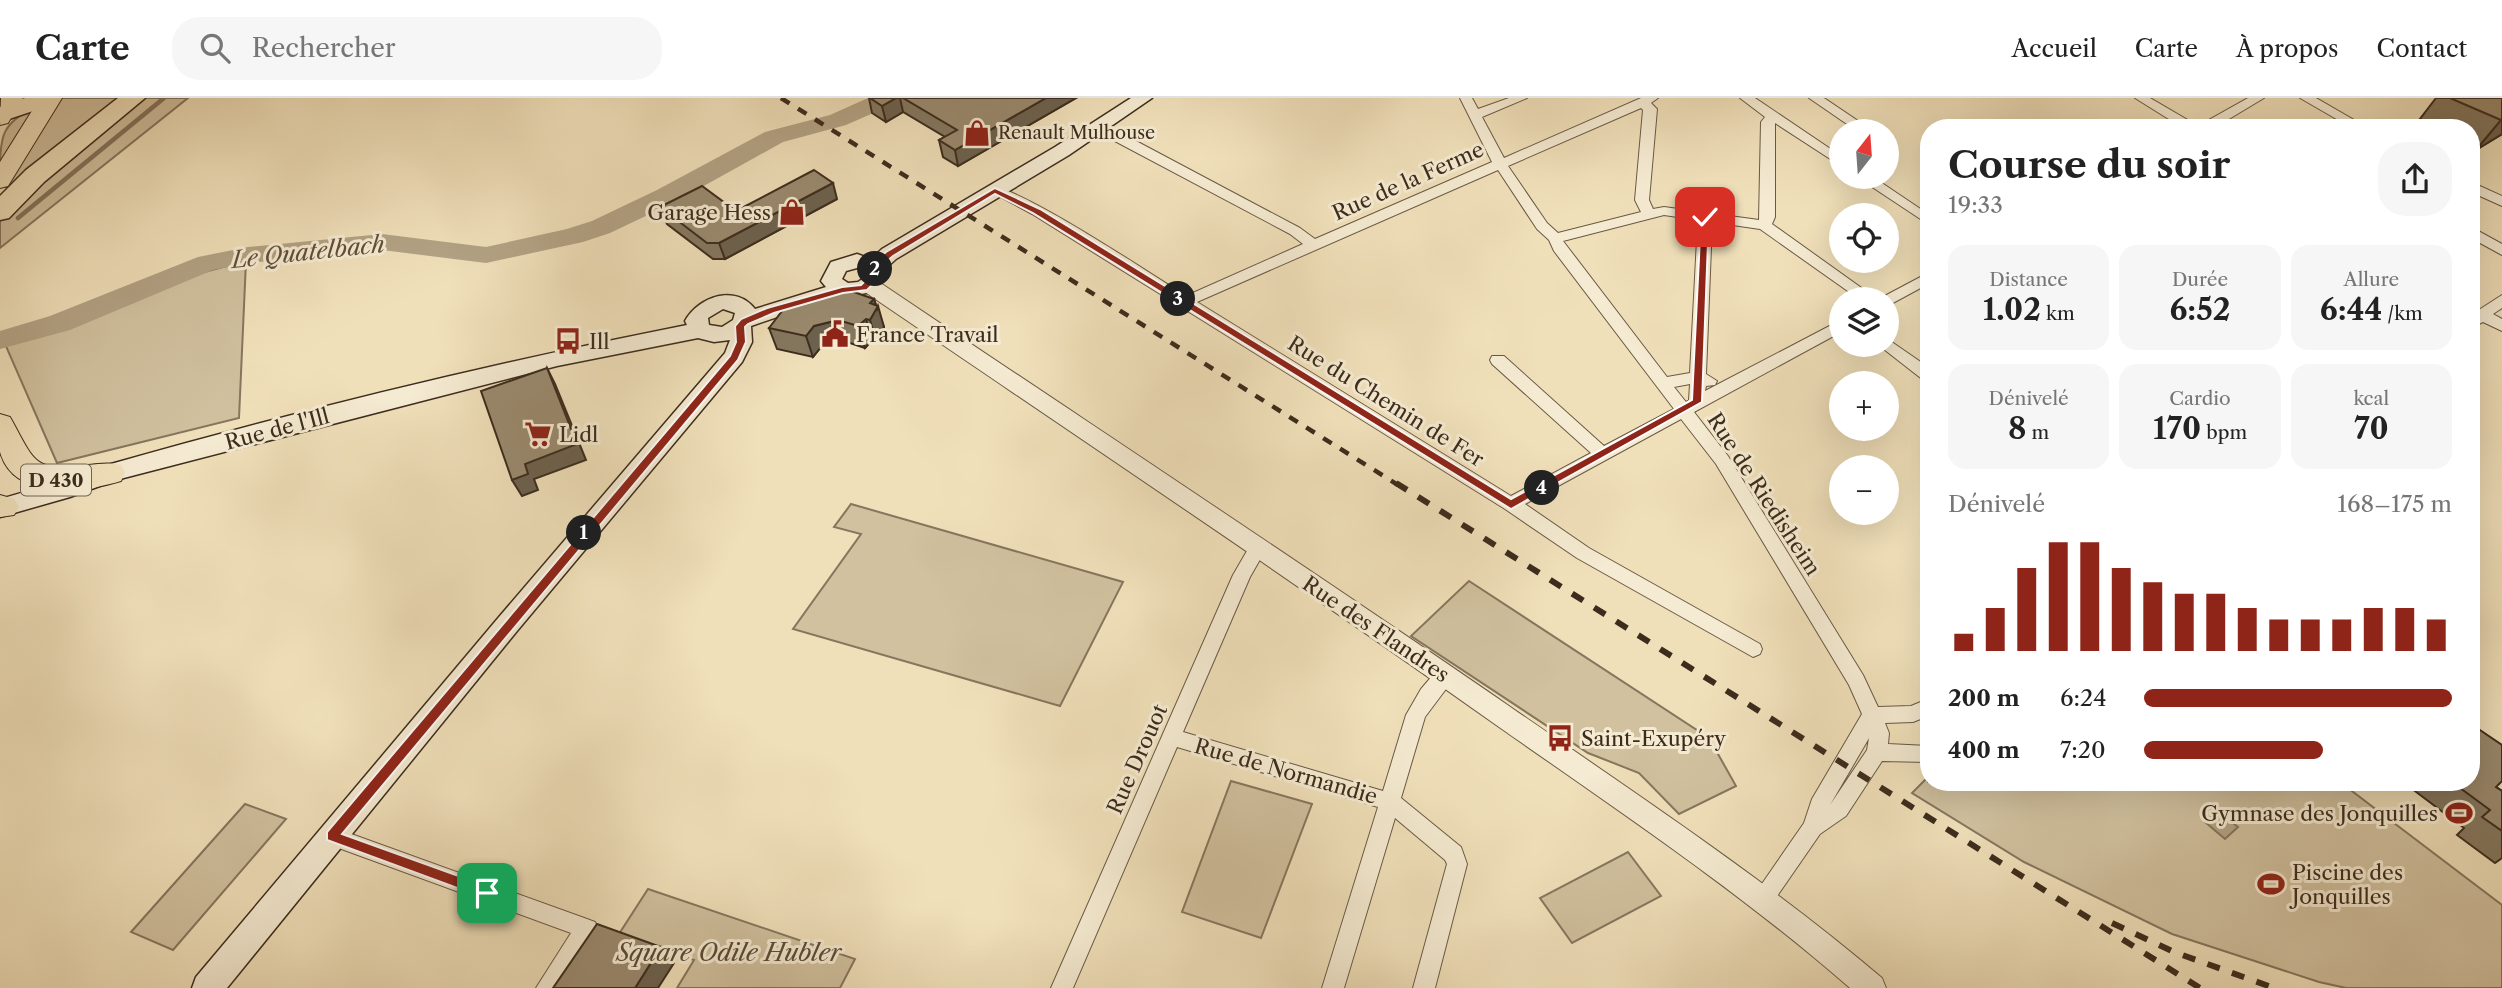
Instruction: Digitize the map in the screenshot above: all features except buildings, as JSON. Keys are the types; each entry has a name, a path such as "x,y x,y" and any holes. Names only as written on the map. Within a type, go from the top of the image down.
{"highway":[{"path":"5,110 50,98"},
{"path":"0,181 50,98"},
{"path":"0,212 35,176 134,98"},
{"name":"D 430","path":"0,424 6,463 34,477 53,480 111,473"}],"main road":[{"path":"1093,123 1123,98"},
{"path":"706,327 771,310 837,283 857,290 867,271 889,254 1093,123 1143,98"},
{"path":"837,283 838,267 867,271"},
{"path":"706,327 716,304 741,317"},
{"path":"207,988 738,350 741,317"},
{"path":"706,327 726,356 723,368"},
{"name":"Rue de l'Ill","path":"1,507 62,491 111,473 557,358 706,327"}],"street":[{"name":"Rue de Riedisheim","path":"1465,98 1500,164 1542,226 1555,238 1559,248 1663,383 1691,406 1856,681 1878,733 1877,752"},
{"path":"1475,115 1521,98"},
{"path":"1815,98 1847,119"},
{"path":"2144,98 2178,119"},
{"path":"2224,119 2258,98"},
{"path":"2306,98 2345,119"},
{"path":"1647,100 1650,109 1642,200 1648,213"},
{"name":"Rue de la Ferme","path":"1182,303 1647,100"},
{"path":"1754,100 1773,117 1829,153"},
{"path":"1764,225 1769,217 1768,122 1773,117"},
{"path":"1093,123 1295,231 1315,246"},
{"name":"Rue du Chemin de Fer","path":"990,187 1037,211 1511,505 1583,553 1753,649"},
{"path":"1882,189 1920,215"},
{"path":"2480,191 2502,202"},
{"path":"1555,238 1664,211 1764,225 1852,287"},
{"path":"1691,406 1698,377 1705,217"},
{"path":"2480,237 2502,250"},
{"name":"Rue des Flandres","path":"867,271 1257,549 1445,675 1764,898 1872,988"},
{"path":"1899,293 1920,282"},
{"path":"2480,316 2502,300"},
{"path":"2480,319 2502,326"},
{"path":"1511,505 1829,331"},
{"path":"1899,353 1920,369"},
{"path":"1498,360 1604,456"},
{"path":"1663,383 1698,377 1726,386"},
{"name":"Rue Drouot","path":"1062,988 1242,575 1257,549"},
{"path":"1333,988 1416,715 1445,675"},
{"path":"1764,898 1813,827 1819,805 1872,715 1913,714 1920,710"},
{"name":"Rue de Normandie","path":"1171,737 1390,802 1449,849 1456,859 1450,896 1424,988"},
{"path":"1813,827 1839,810 1877,752 1920,754"},
{"path":"332,836 587,929 547,988"}],"green space":[{"path":"60,98 127,98 11,187 6,187"},
{"path":"142,98 188,98 0,248 0,219"},
{"path":"37,108 0,168 5,132 15,119"},
{"path":"246,261 239,418 57,463 5,344 65,326 189,276"},
{"path":"851,504 1123,582 1060,706 793,629 861,534 834,527"},
{"path":"1469,581 1709,738 1736,786 1679,814 1639,773 1588,753 1411,636"},
{"path":"1231,781 1312,804 1261,938 1182,912"},
{"name":"Piscine des Jonquilles","path":"1920,785 1920,791 2352,791 2502,905 2502,988 2346,988 2319,982 2172,934 2024,862 1912,793"},
{"path":"245,804 286,819 173,950 131,932"},
{"path":"1628,852 1661,896 1572,943 1540,898"},
{"name":"Square Odile Hubler","path":"648,889 855,959 840,988 677,988 694,960 619,934"}],"shaded area":[{"path":"2218,811 2238,827 2225,839 2205,822"}],"waterway":[{"path":"18,218 164,98"},
{"name":"Le Quatelbach","path":"3,340 60,323 207,263 248,255 382,242 486,255 574,236 601,227 666,196 774,137 838,120 888,98"}],"railway":[{"path":"781,98 1398,485"},
{"path":"1396,483 2200,988"},
{"path":"2112,923 2174,952 2274,988"}],"place":[{"name":"Renault Mulhouse","path":"977,133"},
{"name":"Garage Hess","path":"792,212"},
{"name":"France Travail","path":"835,334"},
{"name":"Ill","path":"568,341"},
{"name":"Lidl","path":"538,434"},
{"name":"Saint-Exupéry","path":"1560,738"},
{"name":"Gymnase des Jonquilles","path":"2459,813"},
{"name":"Piscine des Jonquilles","path":"2271,884"}],"route":[{"path":"487,893 332,836 734,358 741,342 740,326 745,321 771,310 842,290 864,288 874,281 874,267 889,254 995,190 1037,211 1511,505 1604,456 1697,402 1705,217"}]}
